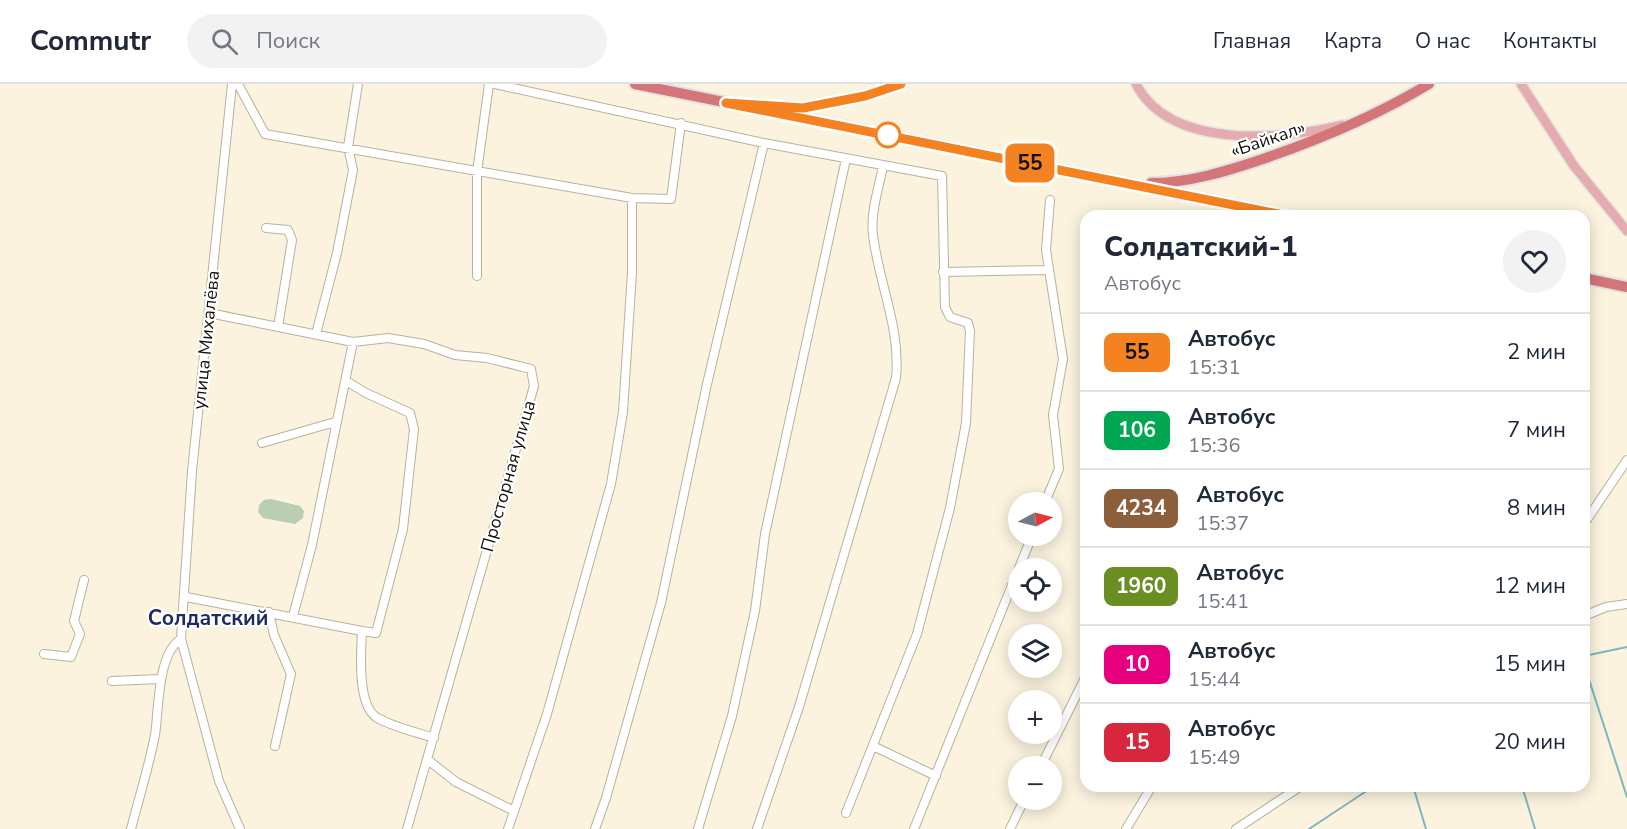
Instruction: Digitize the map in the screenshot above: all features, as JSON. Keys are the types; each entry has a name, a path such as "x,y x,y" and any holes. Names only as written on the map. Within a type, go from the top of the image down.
{"highway":[{"path":"635,84 1259,210"},
{"name":"«Байкал»","path":"1106,178 1159,183 1217,174 1314,141 1368,118 1429,84"},
{"path":"1590,279 1627,287"}],"main road":[{"path":"726,103 803,108 865,96 901,84"},
{"path":"1136,84 1150,104 1170,118 1214,133 1237,135 1316,131 1368,118"},
{"path":"1521,84 1574,166 1627,231"}],"street":[{"name":"улица Михалёва","path":"181,639 186,597 192,471 232,84"},
{"path":"238,84 265,134 632,198 671,199 681,123"},
{"path":"316,334 338,253 353,170 348,147 358,84"},
{"path":"477,276 477,172 489,84"},
{"path":"495,84 764,143 942,177 943,273 947,313 950,317 968,323 970,331 966,423 950,508 917,634 875,747 846,813"},
{"path":"595,829 606,798 661,603 707,384 764,143"},
{"path":"698,829 732,717 755,611 765,534 846,159"},
{"path":"757,829 799,708 896,378 898,358 895,334 872,234 883,166"},
{"path":"508,829 512,810 547,714 611,484 623,412 632,272 632,198"},
{"path":"1050,200 1046,250 1063,359 1053,415 1059,469 1050,492"},
{"path":"267,228 288,230 292,240 278,327"},
{"path":"943,273 1048,270"},
{"name":"Просторная улица","path":"209,313 353,342 388,338 424,344 455,355 487,358 531,369 534,386 407,829"},
{"path":"293,616 312,545 335,422 353,342"},
{"path":"186,597 376,633 403,529 414,429 410,413 346,381"},
{"path":"262,443 335,422"},
{"path":"1590,515 1627,460"},
{"path":"44,654 71,657 80,634 74,621 84,580"},
{"path":"914,829 1008,596"},
{"path":"1590,614 1606,607 1627,604"},
{"path":"269,612 273,635 291,674 275,746"},
{"path":"362,631 361,668 367,706 376,717 434,738"},
{"path":"131,829 155,735 160,679 175,643 181,639 219,781 240,829"},
{"path":"112,681 160,679"},
{"path":"1046,756 1080,688"},
{"path":"875,747 936,776"},
{"path":"428,760 456,782 512,810"},
{"path":"1126,829 1148,792"},
{"path":"1236,829 1292,792"},
{"path":"1010,829 1019,810"}],"green space":[{"path":"271,499 300,506 304,511 303,518 295,524 263,518 258,512 259,505 264,500"}],"waterway":[{"path":"1590,655 1627,647"},
{"path":"1590,683 1627,797"},
{"path":"1309,829 1365,792"},
{"path":"1415,792 1426,829"},
{"path":"1524,792 1535,829"}],"bus line":[{"name":"55","path":"901,84 865,96 803,108 726,103 1259,210"}],"district":[{"name":"Солдатский","path":"208,618"}]}
